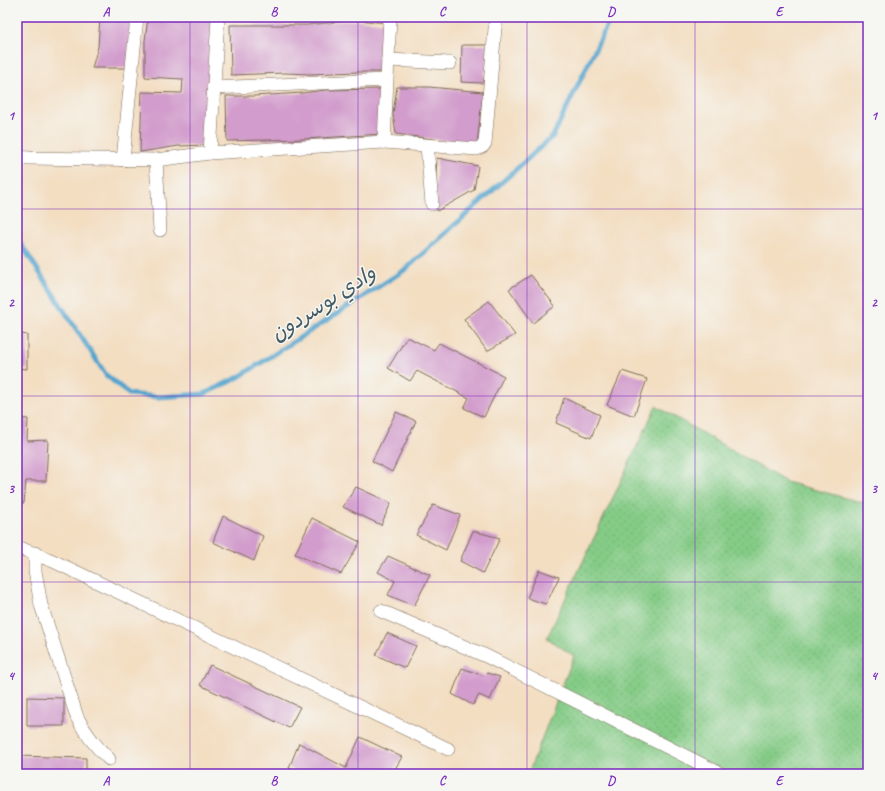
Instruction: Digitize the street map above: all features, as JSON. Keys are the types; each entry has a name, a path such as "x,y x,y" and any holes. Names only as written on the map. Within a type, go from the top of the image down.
{"street":[{"path":"123,160 137,17"},
{"path":"210,153 218,17"},
{"path":"384,142 390,17"},
{"path":"17,157 156,160 210,153 384,142 478,150 485,142 496,17"},
{"path":"388,60 450,63"},
{"path":"213,88 386,80"},
{"path":"427,146 432,204"},
{"path":"156,160 160,230"},
{"path":"17,547 35,553 448,749"},
{"path":"35,553 36,582 41,605 77,717 85,732 96,747 109,759"},
{"path":"381,611 486,656 721,774"}],"green space":[{"path":"656,406 786,482 868,504 868,774 528,774 574,656 547,638"}],"building":[{"path":"100,17 134,17 127,68 92,68 98,47"},
{"path":"148,17 214,17 207,145 179,146 140,152 142,92 182,93 183,79 145,77 145,41"},
{"path":"357,20 387,23 385,72 231,75 230,25 307,25"},
{"path":"462,45 491,45 483,83 461,82"},
{"path":"397,87 429,87 483,92 477,144 396,134 393,114"},
{"path":"382,89 382,134 304,139 227,141 226,96 253,96 326,90"},
{"path":"437,158 478,166 474,190 437,211 435,189"},
{"path":"531,275 555,306 533,323 509,289"},
{"path":"489,301 515,335 487,351 464,319"},
{"path":"17,333 27,335 27,369 17,368"},
{"path":"407,337 434,350 439,343 504,376 484,417 464,408 469,398 417,371 410,381 388,368"},
{"path":"622,371 647,379 634,416 607,405"},
{"path":"564,398 600,415 591,438 556,423"},
{"path":"396,412 416,421 392,472 372,461"},
{"path":"17,418 28,419 27,441 48,440 46,481 26,481 24,503 17,503"},
{"path":"356,487 391,503 381,525 343,507"},
{"path":"433,505 460,515 446,550 416,535"},
{"path":"223,516 263,536 254,561 213,542"},
{"path":"312,518 360,542 341,574 295,554"},
{"path":"473,531 500,538 483,573 460,561"},
{"path":"388,556 430,575 414,606 388,595 395,581 378,572"},
{"path":"539,570 559,577 546,604 527,598"},
{"path":"387,633 416,646 405,668 376,655"},
{"path":"210,665 300,707 289,728 200,685"},
{"path":"462,668 484,676 487,673 500,677 490,700 479,695 473,705 452,694"},
{"path":"27,697 64,698 64,726 27,726"},
{"path":"360,737 402,757 392,774 303,774 289,768 299,743 346,768"},
{"path":"17,756 86,758 86,774 17,774"}],"waterway":[{"name":"وادي بوسردون","path":"17,238 106,375 129,394 158,397 204,394 239,377 406,269 553,136 611,17"}]}
